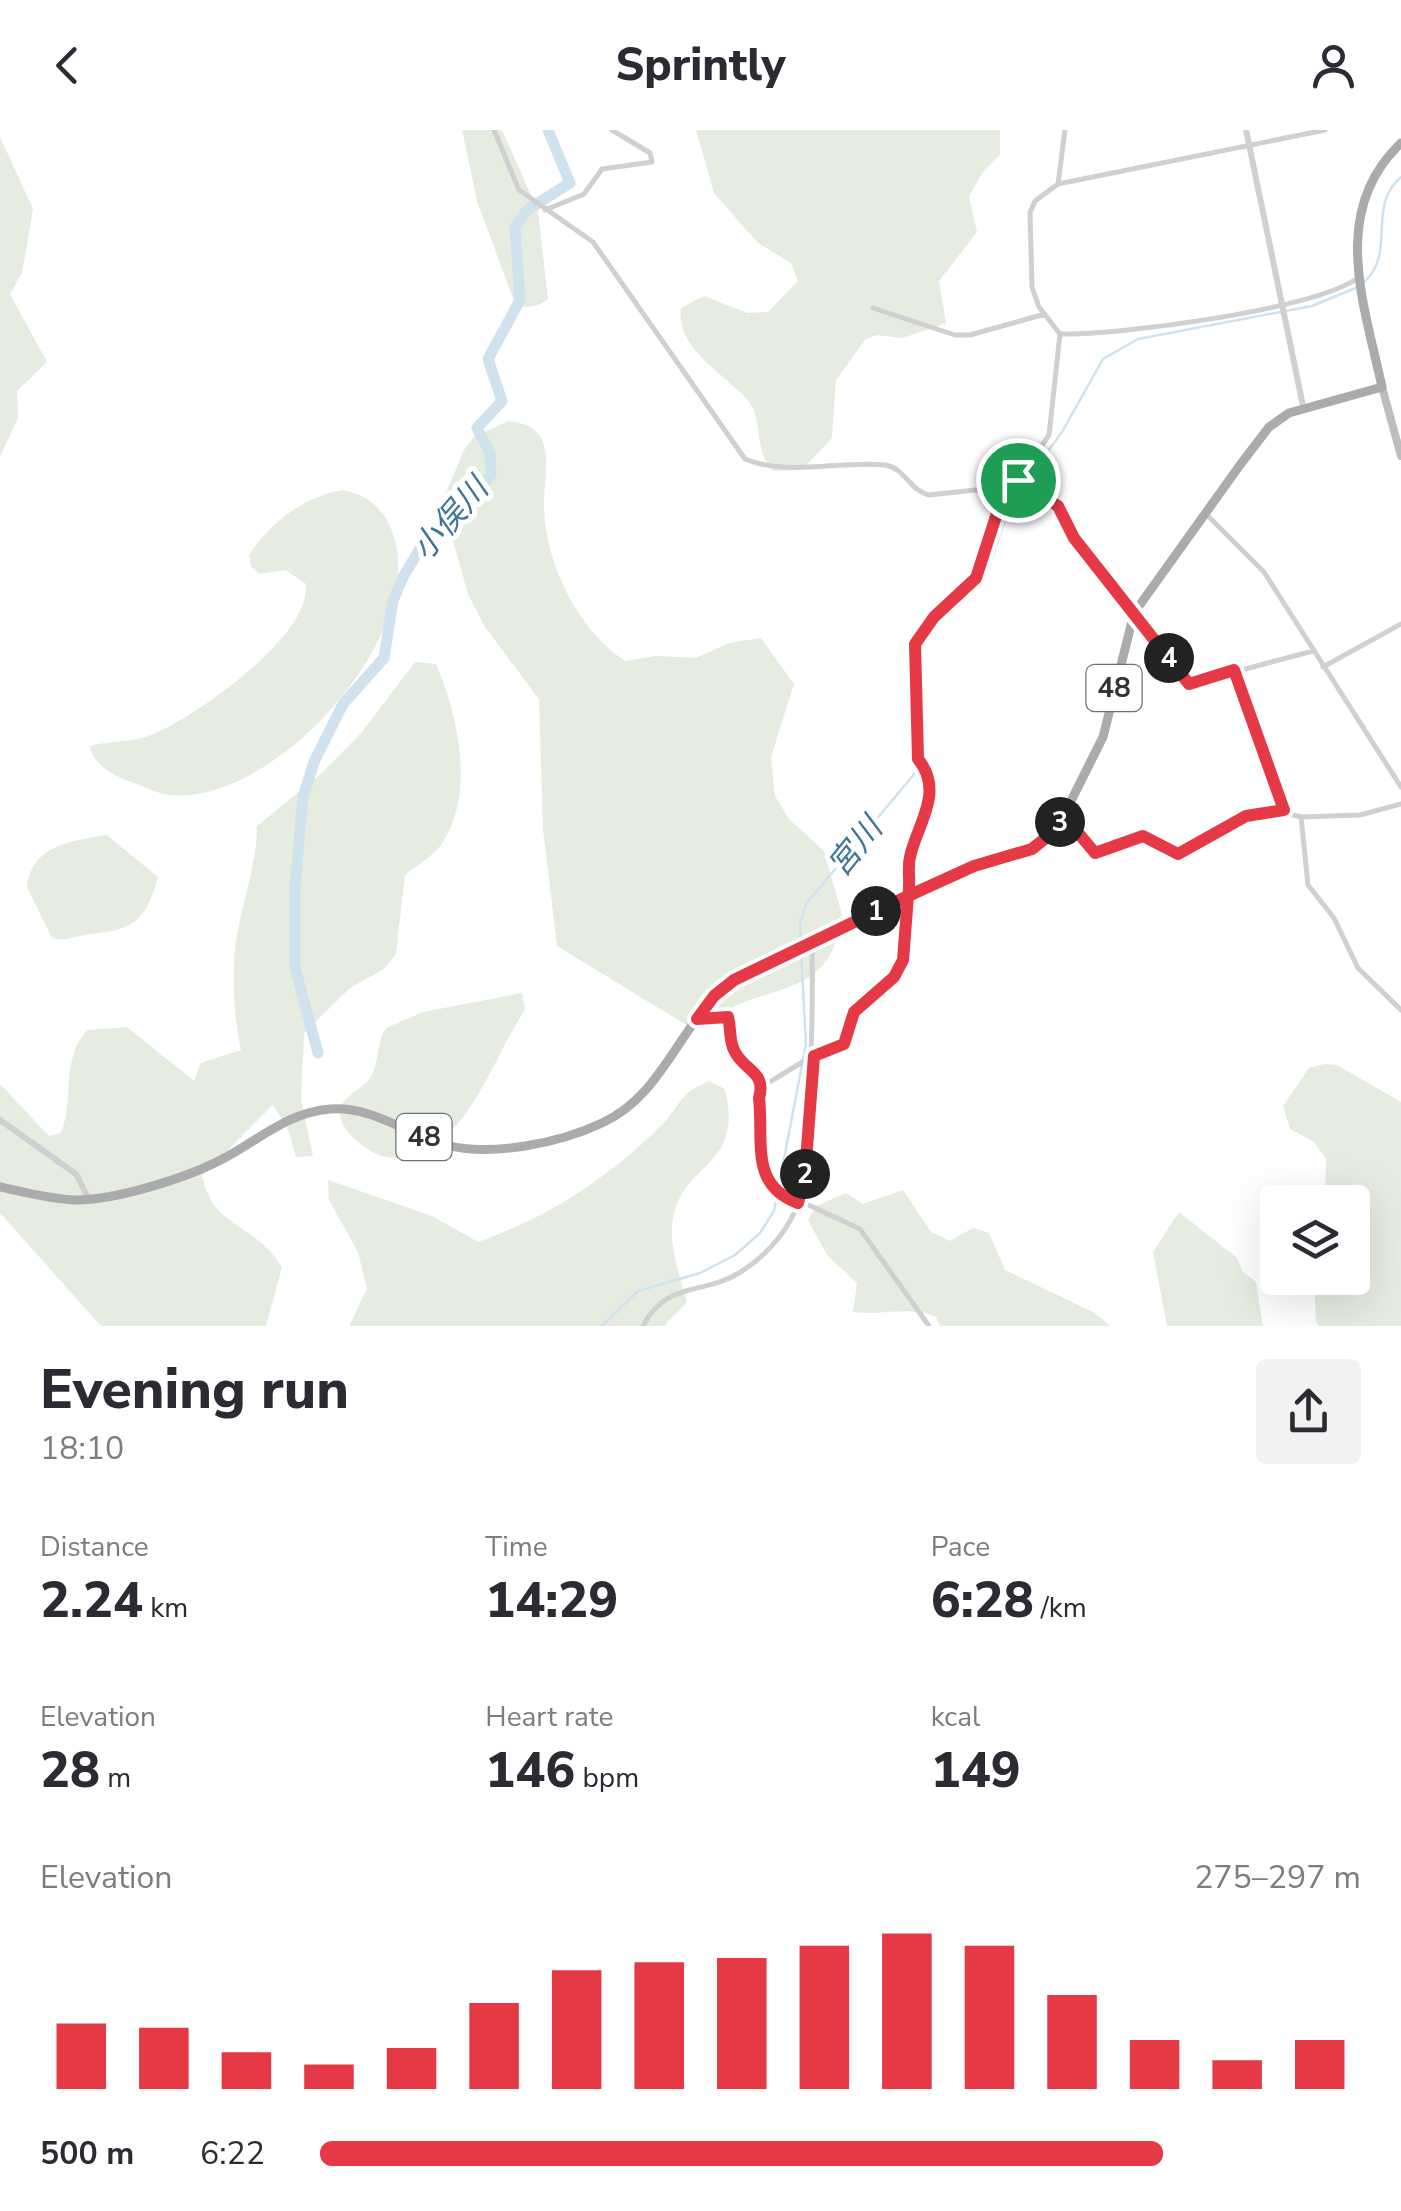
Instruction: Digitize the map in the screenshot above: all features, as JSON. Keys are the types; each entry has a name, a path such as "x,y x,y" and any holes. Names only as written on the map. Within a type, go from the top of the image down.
{"main road":[{"path":"1401,143 1378,170 1361,207 1356,237 1361,292 1401,456"},
{"name":"48","path":"0,1187 89,1200 202,1168 291,1119 314,1111 361,1112 464,1148 491,1149 586,1130 611,1119 641,1096 724,987 795,948 974,866 1032,849 1052,833 1104,737 1134,613 1269,427 1303,406 1382,387"}],"street":[{"path":"494,130 519,190 584,234 606,259 745,460 796,466 887,465 902,473 920,493 929,495 1015,483 1032,489 1058,506 1074,538 1189,684 1312,650"},
{"path":"545,210 584,194 602,169 652,162 650,153 612,130"},
{"path":"1058,184 1064,130"},
{"path":"1246,130 1303,406"},
{"path":"763,1086 812,1057 844,1044 854,1012 894,977 903,960 912,847 930,808 925,768 919,760 915,644 934,617 976,578 998,510 1049,435 1060,334 1032,287 1030,213 1034,201 1058,184 1325,130"},
{"path":"1060,334 1119,332 1283,305 1344,288 1359,279"},
{"path":"873,308 955,335 970,335 1045,314"},
{"path":"1206,514 1264,572 1401,787"},
{"path":"1323,667 1401,624"},
{"path":"1234,670 1284,810"},
{"path":"1064,816 1095,853 1143,836 1178,854 1246,816 1284,810 1301,818 1360,815 1401,804"},
{"path":"1301,818 1308,886 1334,918 1358,968 1401,1010"},
{"path":"642,1326 668,1296 724,1280 752,1263 774,1243 794,1202 805,1174 812,1057 809,942"},
{"path":"697,1019 727,1015 733,1049 758,1075 763,1086 760,1167 770,1187 794,1202 831,1212 860,1229 928,1326"},
{"path":"0,1120 76,1174 89,1200"}],"shaded area":[{"path":"462,130 502,130 538,211 548,299 540,304 515,304 477,201"},
{"path":"696,130 1000,130 1000,155 982,173 969,197 977,232 939,281 946,323 903,338 876,335 865,340 836,380 832,438 802,470 774,471 767,463 756,416 747,399 703,358 685,335 681,308 704,296 747,313 768,312 798,281 791,263 758,243 714,193"},
{"path":"0,137 33,209 22,273 10,294 47,362 17,391 18,418 0,457"},
{"path":"508,421 531,427 541,438 546,461 545,523 556,569 578,611 607,647 625,661 656,656 696,658 729,643 761,638 794,684 771,757 775,796 788,818 824,851 843,918 829,956 808,978 688,1026 557,946 543,829 539,699 485,627 468,594 442,502 464,450 474,437"},
{"path":"342,490 363,497 384,516 396,545 397,585 384,628 361,671 330,711 292,747 251,774 210,791 161,793 120,778 100,765 90,746 144,738 170,726 221,693 272,649 303,603 305,583 285,570 259,574 251,566 249,555 289,513"},
{"path":"415,662 436,664 451,707 461,779 452,825 438,849 405,875 396,954 384,969 350,988 304,1033 301,1100 313,1156 296,1157 288,1129 273,1105 202,1176 215,1206 259,1241 282,1267 266,1326 101,1326 0,1213 0,1084 49,1136 61,1133 74,1054 87,1030 127,1027 194,1081 201,1063 241,1050 234,996 234,954 255,855 257,826 323,772 362,732"},
{"path":"107,835 158,877 149,904 136,920 118,929 67,939 52,938 27,887 30,873 56,847"},
{"path":"522,993 525,1010 478,1095 443,1139 416,1154 393,1158 371,1151 349,1133 341,1118 341,1106 370,1078 386,1028 423,1012"},
{"path":"1337,1065 1401,1102 1401,1326 1319,1326 1316,1321 1315,1295 1370,1295 1370,1185 1325,1185 1326,1159 1313,1141 1290,1129 1283,1106 1309,1068"},
{"path":"709,1081 725,1089 727,1134 720,1149 679,1199 673,1218 673,1249 687,1302 664,1326 349,1326 367,1289 358,1252 329,1200 328,1180 432,1216 478,1242 529,1221 597,1180 660,1127 685,1095"},
{"path":"903,1190 931,1232 950,1241 973,1228 989,1233 1005,1270 1093,1312 1110,1326 940,1326 936,1317 916,1312 853,1312 857,1283 827,1255 808,1220 816,1206 846,1193 863,1204"},
{"path":"1179,1212 1237,1258 1243,1272 1256,1282 1263,1326 1167,1326 1153,1252"}],"waterway":[{"name":"小俣川","path":"318,1053 295,968 295,886 303,797 314,762 343,704 384,658 393,601 403,577 424,542 444,531 491,475 490,453 477,428 502,401 488,359 520,300 515,228 527,210 570,183 548,130"},
{"name":"宮川","path":"1364,282 1379,257 1385,202 1401,177"},
{"name":"宮川","path":"801,943 800,923 806,904 920,767 926,748 920,662 927,637 987,573 1011,502 1062,432 1103,359 1138,339 1312,306 1358,287"},
{"name":"宮川","path":"602,1326 638,1291 700,1273 735,1255 760,1233 774,1211 806,1044 801,951"}],"route":[{"path":"1018,480 998,510 976,578 934,617 915,644 912,656 918,759 925,768 930,808 912,847 908,896 734,980 714,996 697,1019 725,1014 728,1017 733,1049 758,1075 763,1086 759,1098 764,1130 760,1167 764,1178 779,1194 798,1203 805,1174 814,1056 844,1044 854,1012 894,977 903,960 908,896 974,866 1032,849 1044,842 1064,816 1095,853 1150,836 1178,854 1246,816 1284,810 1234,670 1189,684 1074,538 1058,506 1018,480"}]}
